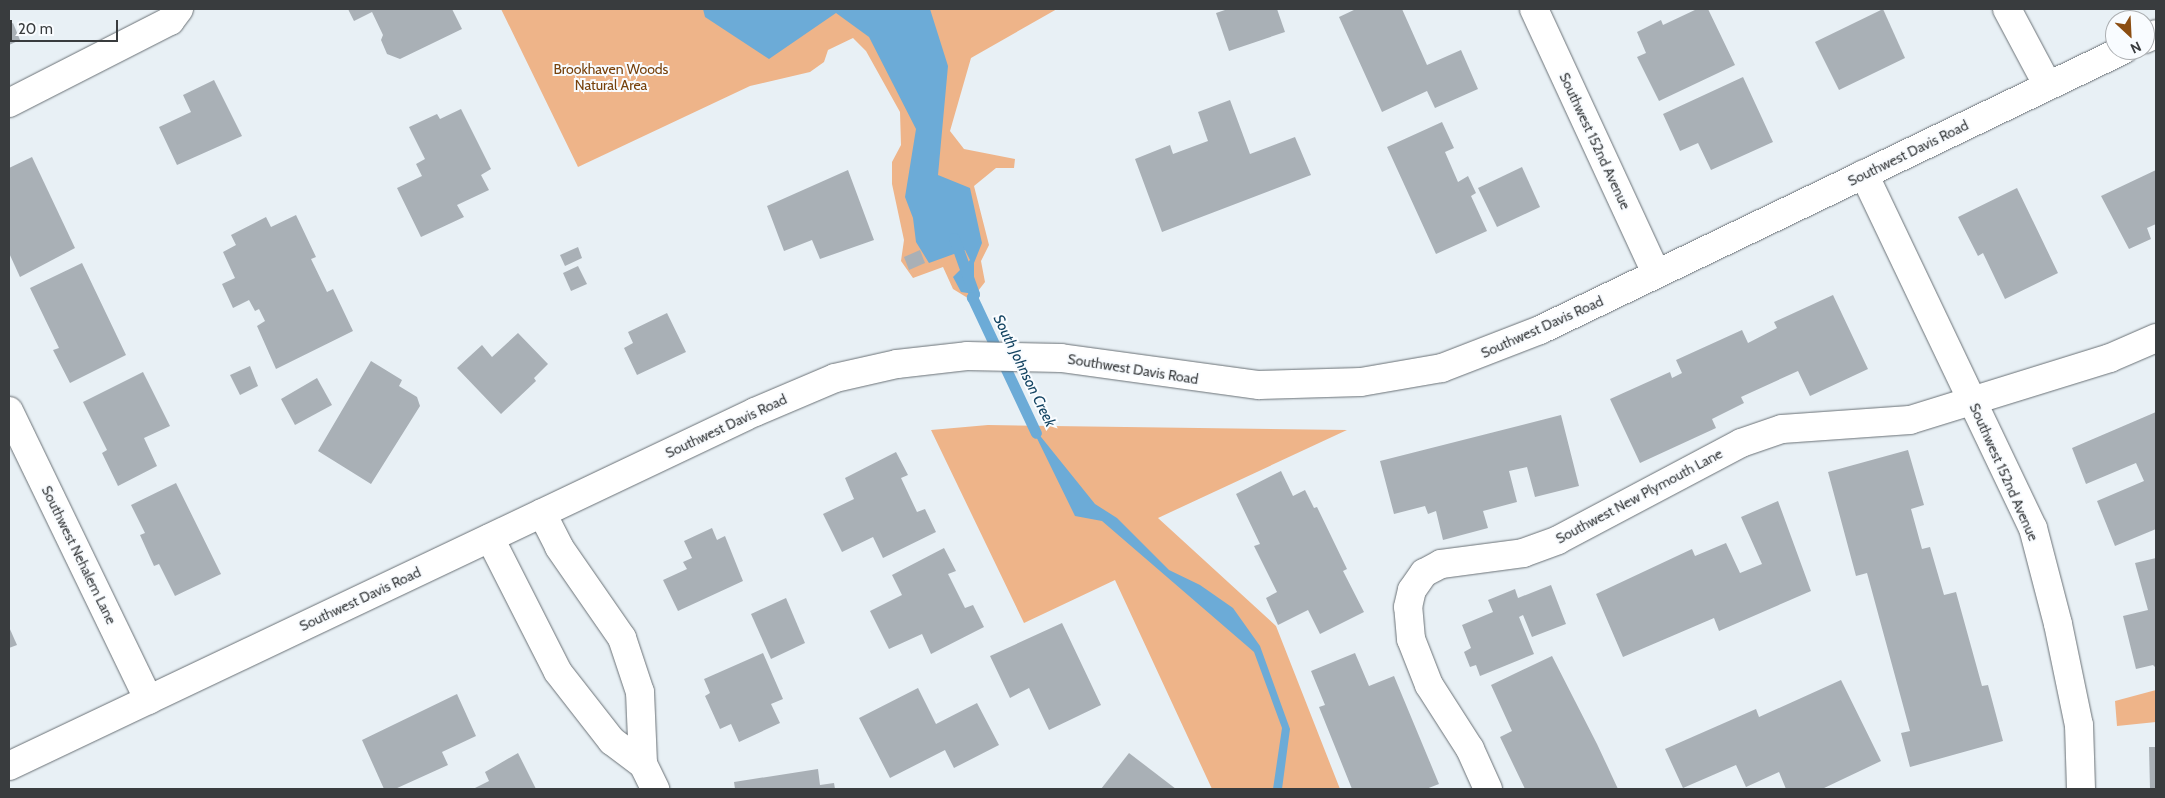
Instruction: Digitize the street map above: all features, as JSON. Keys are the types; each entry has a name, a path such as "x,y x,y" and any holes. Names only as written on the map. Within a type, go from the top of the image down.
{"street":[{"path":"9,103 170,21 179,9"},
{"name":"Southwest 152nd Avenue","path":"1534,9 1656,274"},
{"path":"2007,9 2048,86"},
{"name":"Southwest Davis Road","path":"9,766 755,412 835,378 897,364 967,356 1061,358 1260,385 1360,382 1442,368 1540,330 2105,59"},
{"name":"Southwest 152nd Avenue","path":"1864,174 2033,528 2058,624 2079,725 2081,789"},
{"name":"Southwest New Plymouth Lane","path":"1488,789 1470,749 1429,685 1414,648 1408,607 1412,590 1424,573 1441,564 1523,553 1558,540 1741,442 1782,429 1910,420 2110,358 2156,338"},
{"name":"Southwest Nehalem Lane","path":"9,411 150,700"},
{"path":"542,514 559,547 622,638 640,692 643,764 655,789"},
{"path":"490,538 558,672 612,741 643,764"}],"green space":[{"name":"Brookhaven Woods Natural Area","path":"501,9 1057,9 971,58 950,131 964,149 1015,159 1014,168 996,168 974,186 989,245 981,261 985,282 971,300 953,289 943,267 913,278 901,261 904,240 892,184 892,162 901,145 900,112 866,51 853,38 828,50 824,62 810,72 750,86 578,167"},
{"path":"988,425 1347,430 1158,518 1276,626 1340,789 1212,789 1115,580 1024,623 931,430"},
{"path":"2156,690 2156,722 2117,726 2115,701"}],"water":[{"path":"703,9 930,9 948,66 938,175 970,188 982,243 974,263 974,294 961,292 953,277 970,260 965,250 929,263 916,242 913,218 905,197 916,129 869,37 836,13 769,59 705,17"},
{"path":"1029,422 1095,504 1117,518 1169,570 1200,585 1233,608 1260,646 1290,729 1282,789 1273,789 1282,728 1254,652 1102,521 1075,516"}],"building":[{"path":"348,9 452,9 462,29 400,59 387,54 381,40 383,35 372,12 354,21"},
{"path":"1228,9 1277,9 1285,32 1229,51 1216,13"},
{"path":"1356,9 1402,9 1427,65 1461,50 1478,89 1435,108 1427,91 1382,112 1339,17"},
{"path":"1697,9 1708,9 1735,65 1659,101 1637,57 1646,53 1637,32 1661,20 1663,25"},
{"path":"1883,9 1905,58 1839,90 1815,42"},
{"path":"13,23 20,40 9,45 9,25"},
{"path":"1743,77 1773,142 1711,170 1698,143 1680,151 1663,114"},
{"path":"214,80 242,136 177,165 159,127 191,112 183,95"},
{"path":"1230,100 1250,154 1295,137 1311,175 1162,232 1135,159 1170,145 1173,154 1208,141 1198,112"},
{"path":"461,109 491,169 481,175 489,190 457,205 464,217 421,237 397,188 422,176 416,164 425,159 409,127 437,114 440,119"},
{"path":"1442,122 1454,148 1445,152 1458,182 1468,176 1476,193 1471,196 1487,231 1436,254 1387,147"},
{"path":"32,157 75,248 20,277 9,253 9,168"},
{"path":"1522,167 1540,207 1497,227 1478,188"},
{"path":"848,170 874,240 820,259 812,240 784,251 767,206"},
{"path":"2156,170 2156,224 2147,228 2151,239 2129,249 2101,196"},
{"path":"2017,188 2058,273 2005,299 1983,253 1978,256 1958,217"},
{"path":"296,215 316,257 311,259 327,292 333,289 353,331 276,369 257,326 265,321 259,309 255,311 249,300 233,308 222,284 235,278 223,252 236,245 231,235 266,217 271,227"},
{"path":"578,247 582,258 565,266 560,255"},
{"path":"920,250 925,263 909,270 904,257"},
{"path":"82,263 126,355 70,383 53,350 59,348 30,288"},
{"path":"578,266 587,284 571,291 563,273"},
{"path":"1833,295 1868,369 1810,396 1798,371 1741,397 1744,403 1712,419 1716,428 1640,463 1610,399 1670,372 1672,378 1682,373 1676,360 1742,330 1748,343 1777,328 1774,322"},
{"path":"667,313 686,352 637,375 624,348 633,343 628,332"},
{"path":"518,333 548,364 534,378 536,381 501,414 457,368 482,345 492,357"},
{"path":"371,361 402,380 399,386 417,397 420,406 371,484 318,451"},
{"path":"250,366 258,386 240,395 230,375"},
{"path":"143,372 170,426 144,438 157,466 118,486 102,453 107,450 83,402"},
{"path":"317,378 332,405 295,425 281,399"},
{"path":"2156,412 2156,529 2115,546 2097,501 2144,481 2136,463 2086,484 2072,448"},
{"path":"1561,415 1579,486 1535,497 1527,467 1509,471 1517,502 1483,511 1488,528 1443,540 1436,511 1428,514 1425,506 1394,514 1380,461"},
{"path":"1908,450 1924,505 1911,509 1922,549 1930,547 1944,595 1956,592 1982,686 1988,685 2003,741 1910,767 1901,733 1910,731 1867,573 1856,576 1828,472"},
{"path":"896,452 908,475 901,478 917,512 925,509 936,532 883,558 873,537 842,552 823,514 854,499 845,478"},
{"path":"1281,471 1293,496 1305,490 1314,508 1317,507 1347,569 1343,571 1364,612 1320,634 1308,610 1278,625 1266,598 1277,592 1254,546 1260,544 1236,494"},
{"path":"176,483 221,574 175,596 159,564 154,566 140,535 145,533 131,505"},
{"path":"1778,501 1811,591 1719,631 1714,618 1623,657 1596,594 1692,549 1695,556 1726,543 1740,573 1762,564 1741,517"},
{"path":"712,528 717,540 725,536 743,581 678,611 663,580 687,569 683,562 692,558 684,541"},
{"path":"944,548 956,571 948,574 965,608 973,605 984,627 931,654 922,634 889,649 870,611 902,595 892,575"},
{"path":"2156,558 2156,668 2153,665 2136,669 2123,616 2148,610 2135,563"},
{"path":"1551,585 1566,624 1532,637 1523,615 1519,617 1534,654 1480,676 1476,665 1470,667 1464,652 1471,648 1462,625 1493,612 1488,600 1515,589 1518,598"},
{"path":"786,598 805,643 771,659 751,614"},
{"path":"1062,623 1101,705 1049,730 1029,688 1010,698 990,656"},
{"path":"9,627 17,645 9,648"},
{"path":"763,653 783,699 771,704 780,723 739,742 731,724 720,729 705,696 710,693 704,679"},
{"path":"1355,653 1369,686 1394,676 1439,784 1426,789 1352,789 1319,707 1325,705 1311,671"},
{"path":"1552,656 1618,789 1525,789 1500,737 1512,731 1491,685"},
{"path":"1841,680 1881,761 1822,789 1786,789 1779,772 1746,787 1736,765 1683,788 1665,749 1756,709 1759,717"},
{"path":"918,688 936,724 977,703 999,745 954,768 945,750 890,778 859,718"},
{"path":"457,694 476,736 442,752 448,765 395,789 384,789 362,740"},
{"path":"2149,747 2156,747 2156,789 2150,789"},
{"path":"518,753 536,789 473,789 489,781 485,772"},
{"path":"1129,753 1176,789 1101,789"},
{"path":"818,769 820,785 834,783 835,789 735,789 734,782"}],"waterway":[{"name":"South Johnson Creek","path":"954,238 974,294 972,297 1036,433"}]}
